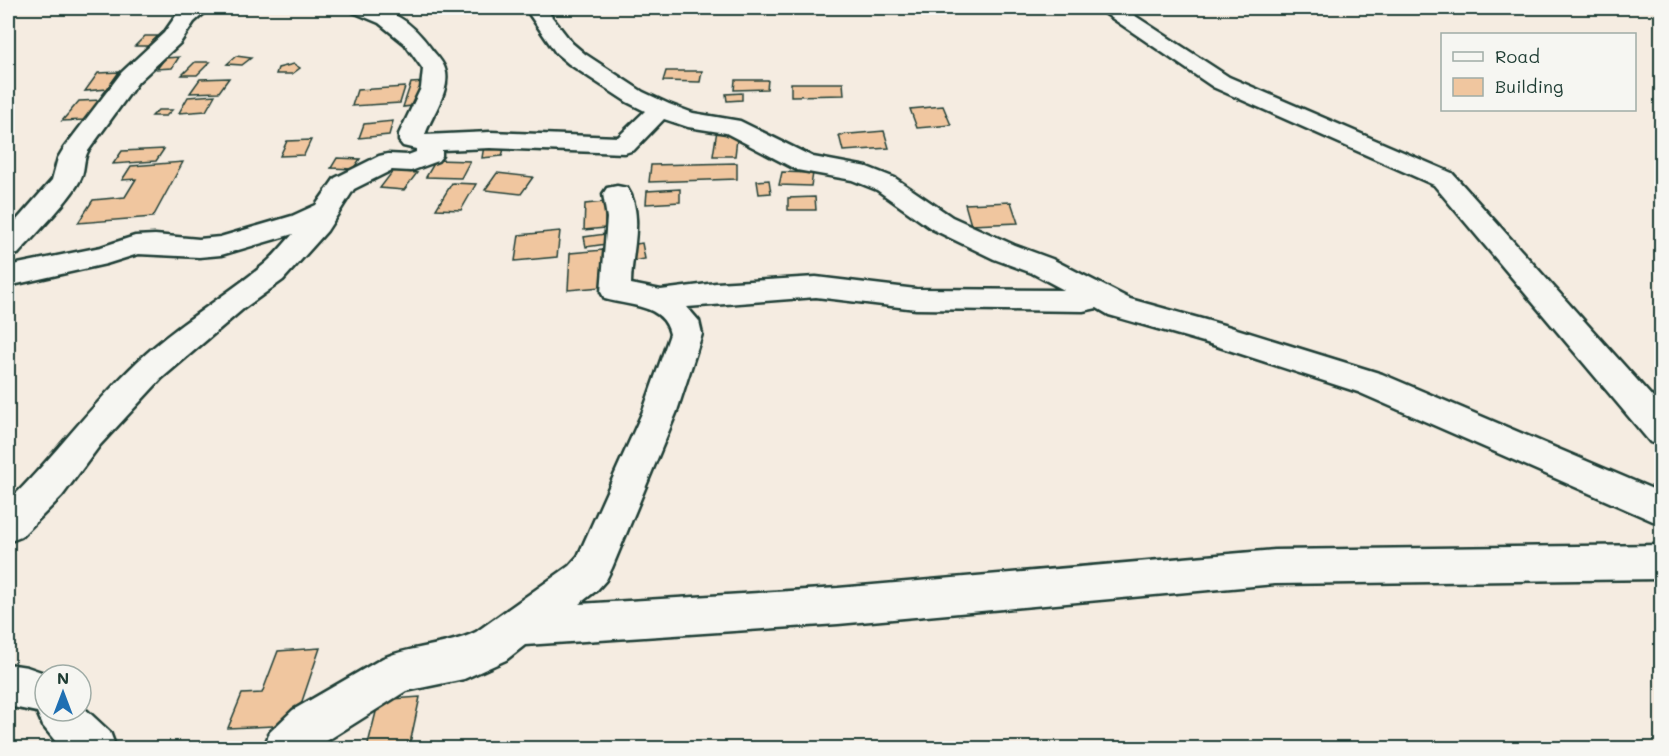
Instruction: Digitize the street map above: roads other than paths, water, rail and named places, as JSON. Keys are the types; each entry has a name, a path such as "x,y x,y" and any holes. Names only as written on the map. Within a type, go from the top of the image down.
{"street":[{"path":"8,247 62,186 68,177 71,158 76,148 97,124 130,77 172,38 186,18 200,8"},
{"path":"360,8 387,18 413,39 434,69 433,88 412,134 412,141 490,140 625,145 660,109"},
{"path":"535,8 564,48 577,59 635,97 660,109 688,120 731,126 806,164 858,173 886,184 942,223 1004,252 1042,266 1132,312 1216,334 1370,383 1662,510"},
{"path":"1110,8 1221,82 1443,179 1662,432"},
{"path":"8,526 49,485 99,421 150,369 232,302 273,273 317,225 344,183 388,162 411,163 429,156 429,142"},
{"path":"617,194 620,209 616,292 662,300 716,293 816,287 916,299 1083,301 1099,297"},
{"path":"8,276 106,255 135,245 155,244 199,248 241,242 302,222 326,211"},
{"path":"286,748 309,726 399,672 464,659 491,646 583,578 592,568 660,411 686,334 683,321 662,300"},
{"path":"516,627 838,606 1275,567 1662,562"},
{"path":"8,685 33,690"},
{"path":"67,723 94,748"}]}
